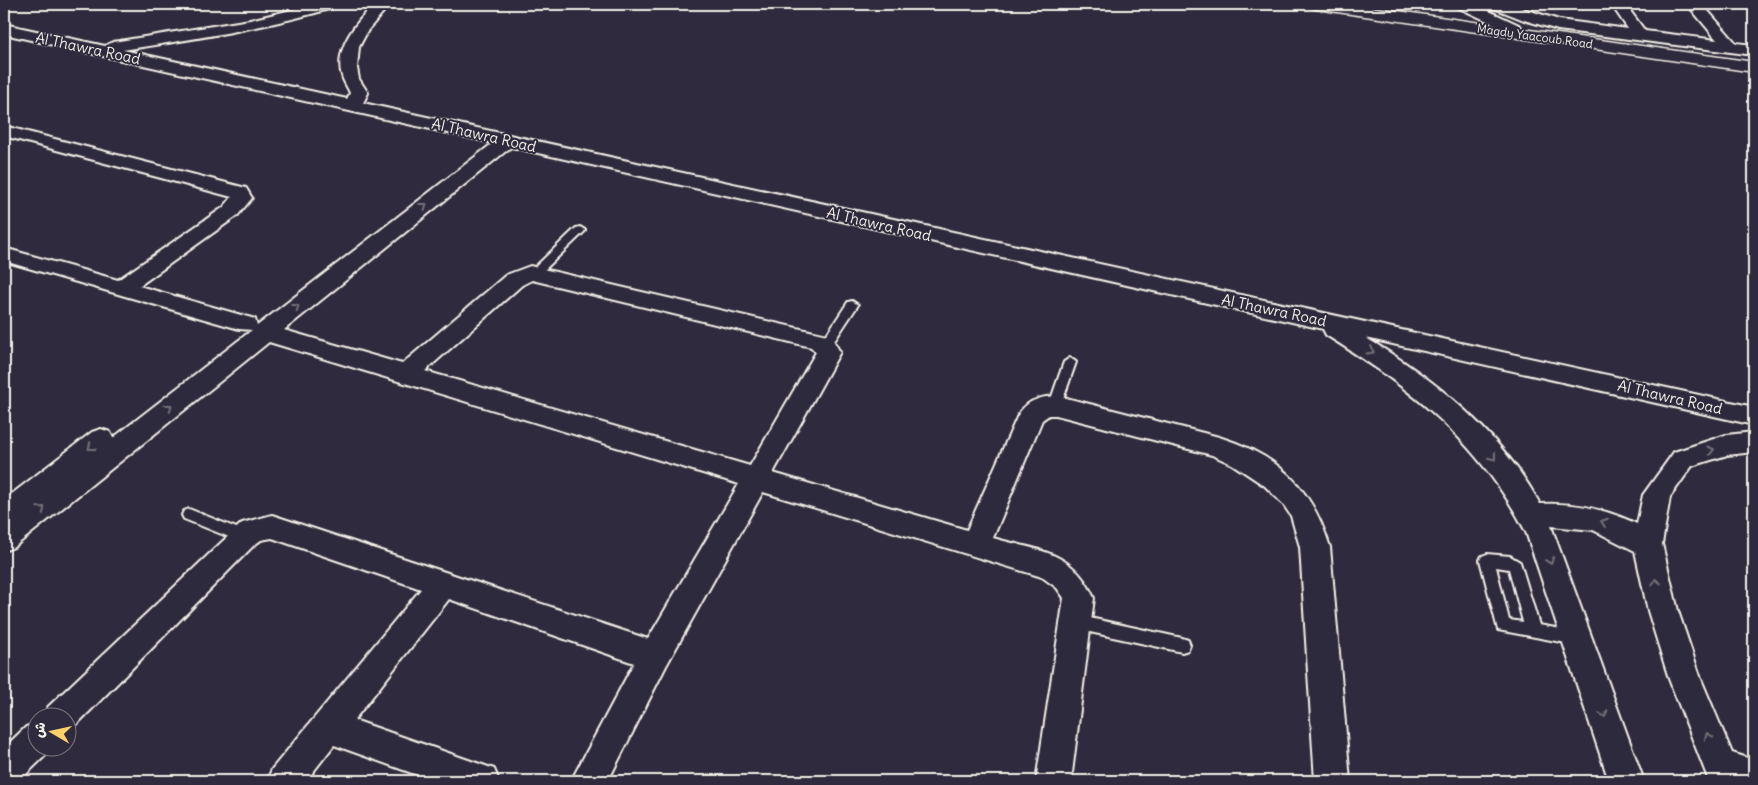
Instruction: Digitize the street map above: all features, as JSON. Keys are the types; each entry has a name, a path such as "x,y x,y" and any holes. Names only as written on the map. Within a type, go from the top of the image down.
{"street":[{"path":"97,50 228,30 282,18 331,4"},
{"path":"353,106 359,92 351,78 350,53 361,28 383,4"},
{"name":"Magdy Yaacoub Road","path":"1316,4 1754,67"},
{"path":"1462,4 1506,25 1538,36"},
{"path":"1496,4 1522,15 1558,25 1754,50"},
{"path":"1694,4 1731,47"},
{"path":"1615,5 1640,36"},
{"name":"Al Thawra Road","path":"4,29 1052,263 1313,318 1754,416"},
{"path":"4,131 239,192 242,198 231,211 121,288"},
{"path":"4,516 256,328 497,138"},
{"path":"4,254 976,543 1051,567 1064,574 1074,585 1079,598 1054,781"},
{"path":"406,374 518,277 535,273 819,342 825,346 828,352 655,656 589,781"},
{"path":"1313,318 1387,361 1424,388 1458,417 1505,472 1532,516 1578,638 1626,781"},
{"path":"4,539 256,328"},
{"path":"976,543 1031,415 1036,409 1055,405 1219,447 1237,454 1266,471 1300,505 1307,520 1315,547 1333,781"},
{"path":"1754,442 1726,445 1683,459 1657,495 1648,544 1665,619 1685,678 1723,774 1754,777"},
{"path":"1532,516 1571,514 1602,520 1648,544"},
{"path":"70,708 244,537 252,531 272,526 655,656"},
{"path":"284,781 444,583"},
{"path":"328,727 482,781"},
{"path":"4,772 28,749"}],"lane":[{"path":"535,273 580,230"},
{"path":"825,346 852,305"},
{"path":"1055,405 1070,362"},
{"path":"189,515 244,537"},
{"path":"1533,630 1515,566 1510,562 1487,560 1503,625 1578,638"},
{"path":"1076,622 1182,645"}]}
